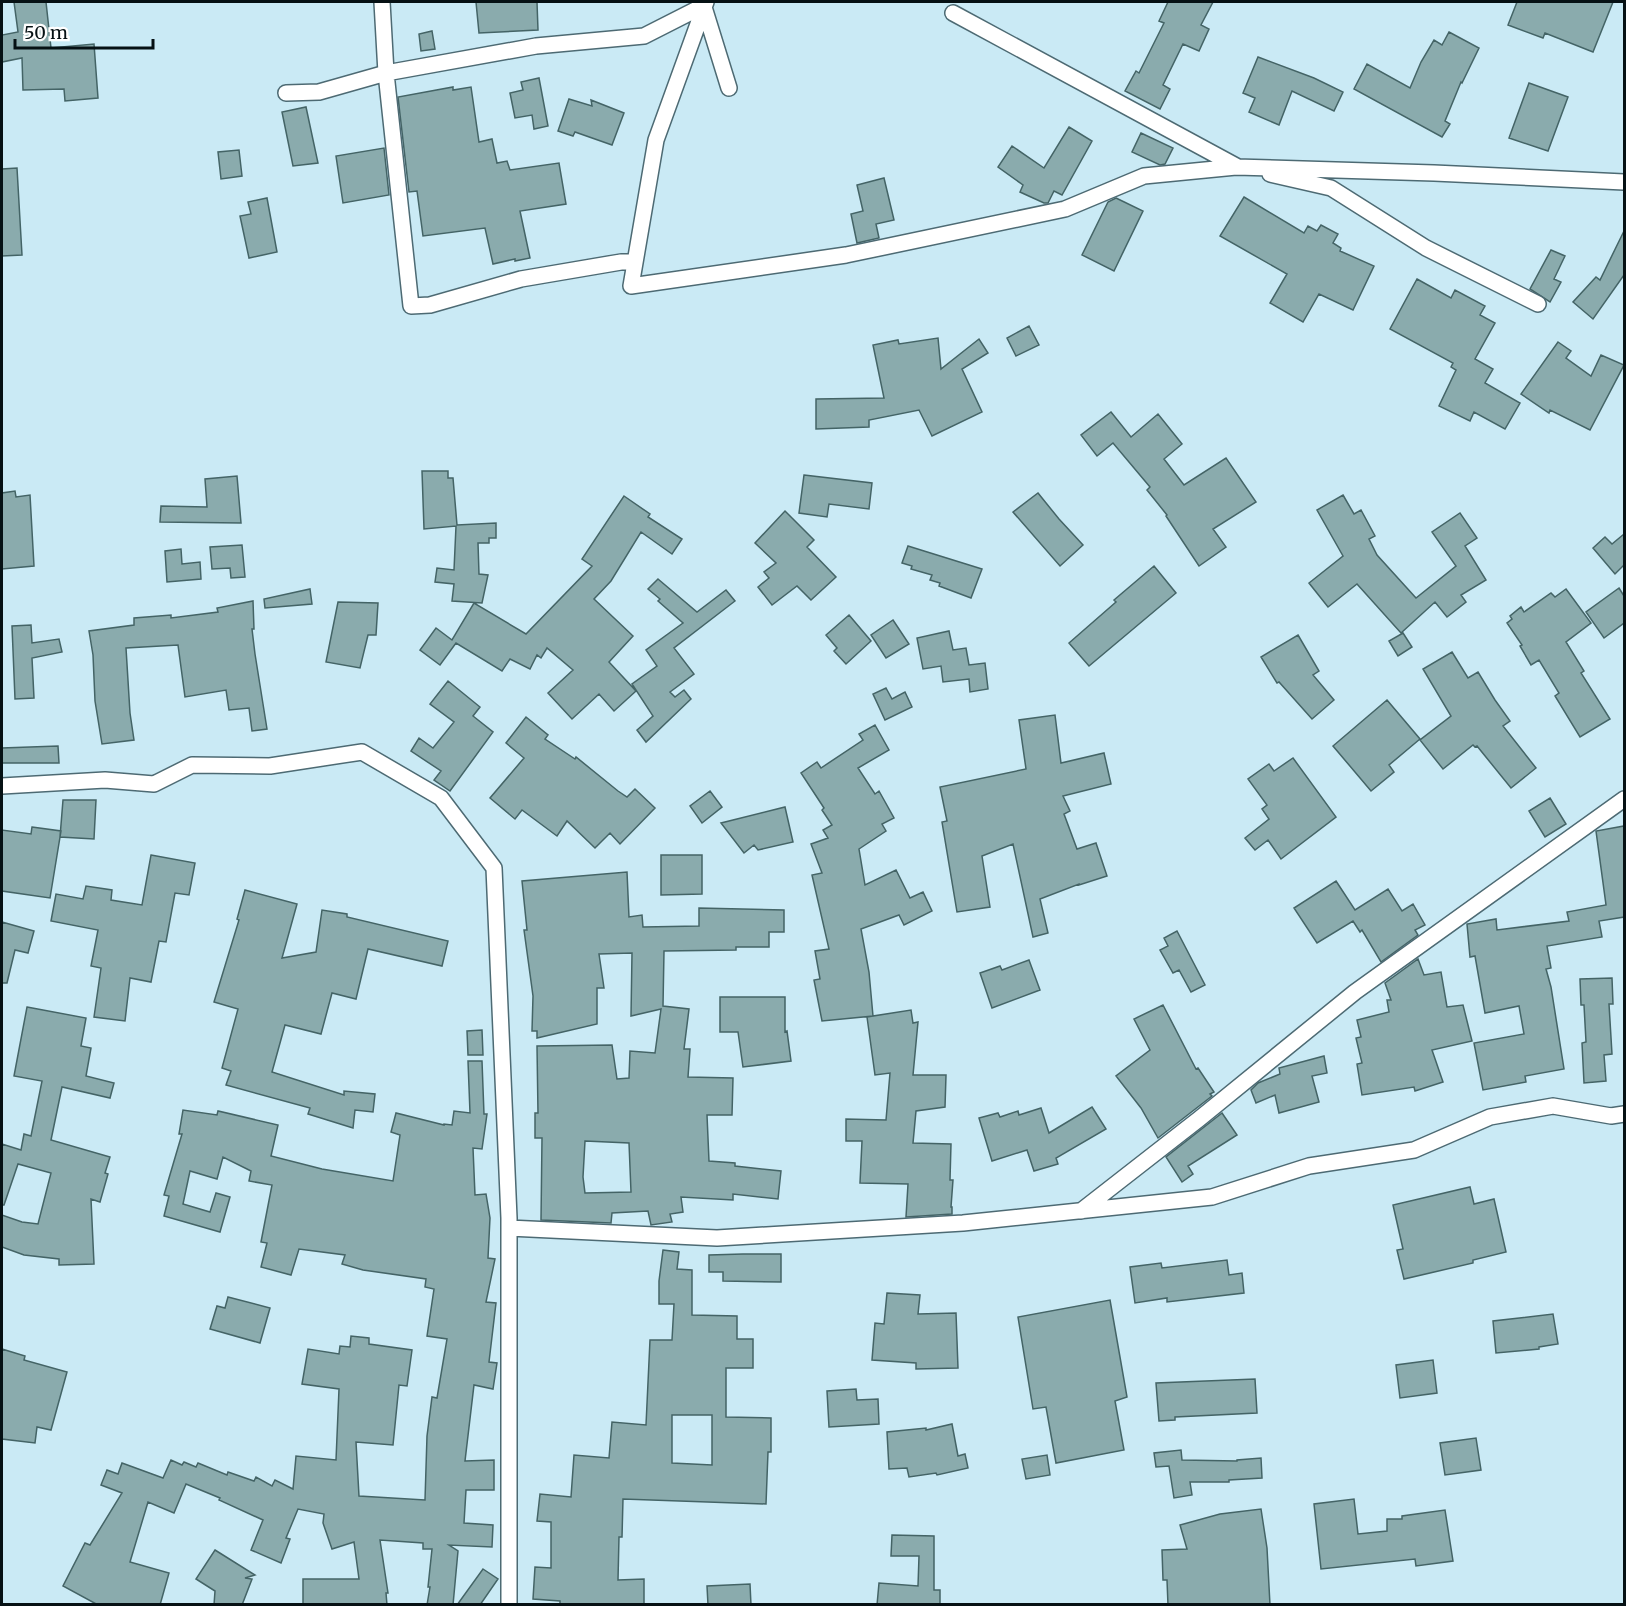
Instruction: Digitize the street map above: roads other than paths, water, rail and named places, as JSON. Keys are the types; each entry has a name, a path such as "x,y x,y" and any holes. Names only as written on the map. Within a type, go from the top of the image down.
{"street":[{"path":"382,2 386,73 411,306 430,305 521,279 621,262 635,262"},
{"path":"286,93 319,92 386,73 536,46 644,36 704,3"},
{"path":"704,3 729,88"},
{"path":"704,3 656,140 631,286 846,255 1065,209 1144,176 1236,167 1624,182"},
{"path":"953,13 1236,167 1331,188 1426,248 1538,304"},
{"path":"2,786 105,780 154,784 192,765 270,766 362,752 441,798 494,868 509,1228 509,1605"},
{"path":"1081,1211 1355,992 1624,799"},
{"path":"509,1228 717,1238 963,1223 1081,1211 1212,1197 1309,1166 1414,1150 1490,1117 1553,1106 1611,1116 1624,1114"}]}
